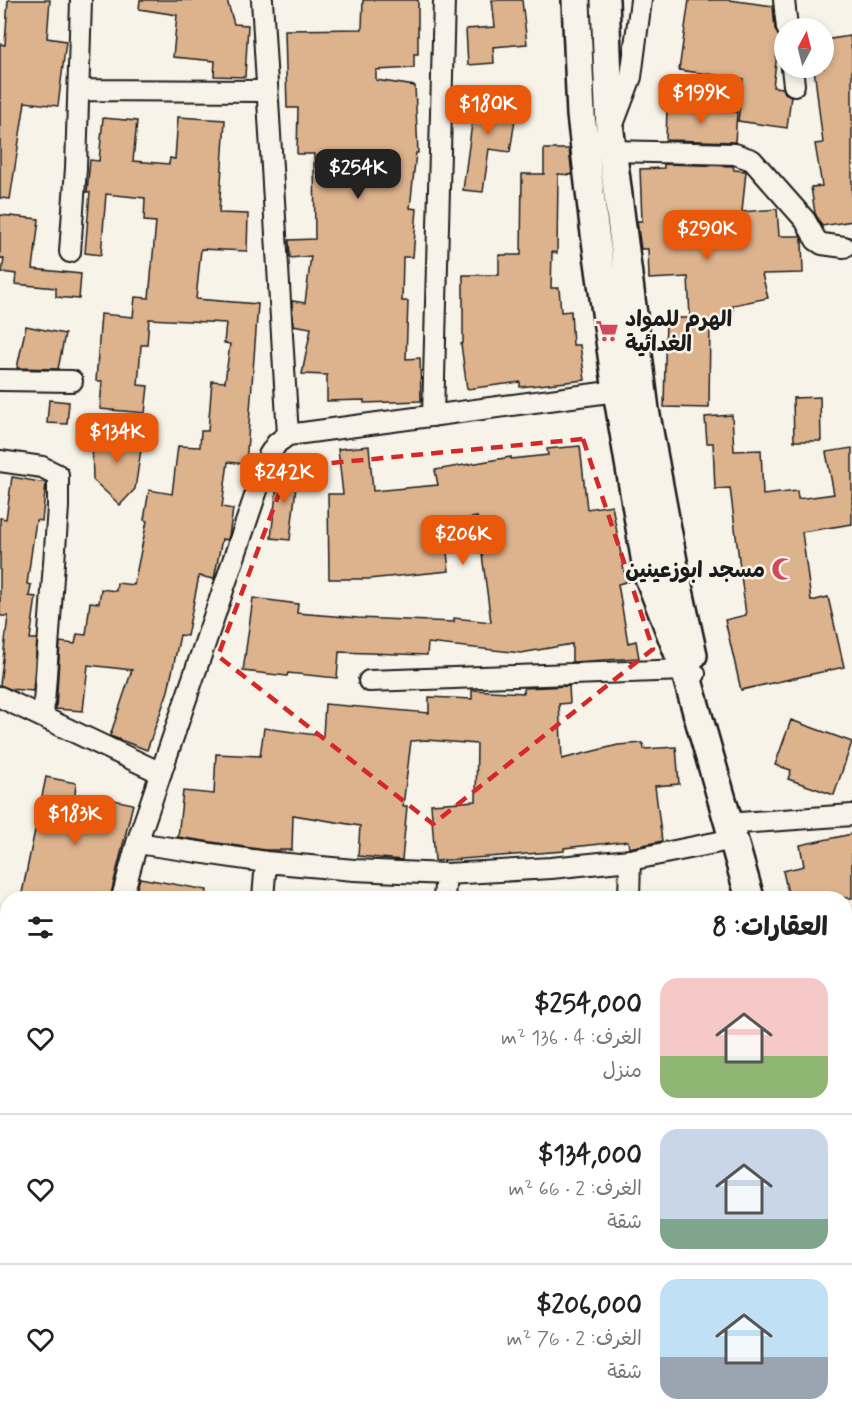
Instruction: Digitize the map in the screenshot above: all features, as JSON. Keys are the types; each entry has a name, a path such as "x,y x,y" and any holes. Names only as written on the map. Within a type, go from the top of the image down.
{"main road":[{"path":"576,0 581,115 617,392 648,575 692,672"},
{"path":"605,0 611,142 645,410 692,672 737,831 758,891"},
{"path":"737,831 749,891"}],"street":[{"path":"70,252 79,90 81,0"},
{"path":"262,0 288,435"},
{"path":"433,416 444,0"},
{"path":"641,0 631,77 611,142 735,154 752,160 805,220 816,240 822,244 844,247"},
{"path":"784,0 787,18"},
{"path":"79,90 266,91"},
{"path":"0,380 72,381"},
{"path":"124,891 161,773 269,455 277,443 288,435 617,392"},
{"path":"0,461 42,467 58,475 58,507 43,717"},
{"path":"369,681 692,672"},
{"path":"0,697 161,773"},
{"path":"138,843 266,862 354,870 446,874 551,868 630,860 737,831 852,815"},
{"path":"629,891 630,860"},
{"path":"264,891 266,862"},
{"path":"445,891 446,874"}],"highlighted area":[{"path":"583,439 653,649 433,824 218,656 289,467"}],"building":[{"path":"8,0 50,0 47,38 66,41 58,106 25,102 10,199 0,198 0,44 5,45"},
{"path":"140,0 227,0 234,24 248,25 245,77 214,76 215,61 173,57 177,15 139,9"},
{"path":"363,0 418,0 418,54 414,54 414,68 376,70 376,80 415,86 418,153 416,153 410,208 417,209 413,257 403,257 402,301 408,301 406,359 420,358 421,401 364,403 364,400 327,401 327,375 302,374 311,328 293,325 292,301 305,303 311,256 290,258 289,240 315,239 314,154 297,154 298,108 287,108 285,30 362,29"},
{"path":"492,0 522,0 527,44 493,47 494,63 468,65 466,29 495,27"},
{"path":"689,0 729,0 773,6 773,87 783,88 785,93 791,96 787,128 738,121 743,79 679,70"},
{"path":"850,36 852,52 852,221 822,226 815,213 811,187 822,186 815,144 823,143 815,78 834,78 834,38"},
{"path":"476,94 518,100 510,152 489,149 483,192 463,190"},
{"path":"667,108 737,112 735,142 666,140"},
{"path":"178,117 225,120 219,213 248,214 247,251 201,249 196,299 258,304 246,464 228,462 222,507 233,509 229,536 227,540 222,539 214,579 199,576 187,636 180,635 168,691 147,750 110,736 132,670 88,665 83,711 56,709 60,642 75,644 77,634 86,635 90,602 99,603 101,589 116,591 117,583 134,585 147,521 144,520 149,490 172,494 178,446 200,447 201,431 208,431 212,381 225,382 230,344 224,343 226,323 149,319 147,345 141,345 138,385 148,386 145,413 100,409 102,381 96,381 101,314 133,317 135,297 149,298 156,222 144,221 145,198 106,194 101,255 85,253 90,160 99,161 103,118 137,121 133,161 169,164 170,158 175,159"},
{"path":"544,149 569,149 572,175 558,174 557,253 552,252 551,288 559,288 561,312 571,311 573,345 580,345 585,380 520,387 520,382 467,389 461,344 463,343 463,275 499,275 499,255 521,255 522,174 544,174"},
{"path":"664,164 733,166 734,170 746,171 742,212 777,209 779,236 800,236 802,240 803,273 762,274 768,298 733,305 733,321 710,322 709,408 664,407 666,318 690,318 688,277 649,279 648,249 641,249 637,221 642,221 640,169 664,168"},
{"path":"0,215 39,219 33,269 81,274 79,299 56,297 56,288 15,284 16,274 2,272 4,259 0,258"},
{"path":"26,326 65,334 58,369 17,368"},
{"path":"820,397 821,441 794,441 793,398"},
{"path":"49,400 69,402 67,424 47,423"},
{"path":"732,415 734,451 761,450 763,495 797,491 798,499 834,494 826,452 852,448 852,524 802,532 811,601 828,597 844,667 741,690 725,620 746,615 730,488 715,489 713,443 707,443 705,417"},
{"path":"144,430 135,489 120,505 93,480 92,440"},
{"path":"369,446 373,491 438,485 435,470 511,457 511,459 548,455 547,449 580,446 587,509 612,505 626,582 618,584 628,643 636,641 639,658 572,662 572,644 521,653 428,643 427,655 339,652 337,678 243,671 253,598 298,604 297,613 454,622 454,618 491,622 477,517 444,523 449,571 368,579 329,579 328,494 343,494 338,449"},
{"path":"279,467 298,469 290,540 271,538"},
{"path":"12,477 46,483 42,521 36,520 27,584 31,585 29,596 36,597 30,639 37,639 33,691 10,689 0,685 8,616 0,616 0,518 6,519"},
{"path":"569,686 570,703 559,704 562,759 618,745 643,743 644,749 676,747 679,784 655,786 662,841 629,848 628,841 564,848 564,851 435,861 431,804 476,801 477,744 427,740 411,741 403,806 407,806 402,860 358,856 360,826 293,815 292,850 265,850 178,837 183,791 214,794 216,754 260,756 264,728 323,736 325,704 429,713 429,697 472,699 472,690 524,693 524,688"},
{"path":"791,720 852,742 834,795 788,779 791,770 775,765"},
{"path":"46,777 76,783 72,827 78,829 90,795 133,804 112,891 22,891"},
{"path":"852,834 852,891 787,891 783,871 804,866 800,845"},
{"path":"140,878 207,890 207,891 136,891"}],"place":[{"name":"الهرم للمواد الغدائية","path":"607,331"},
{"name":"مسجد ابوزعينين","path":"783,569"}]}
